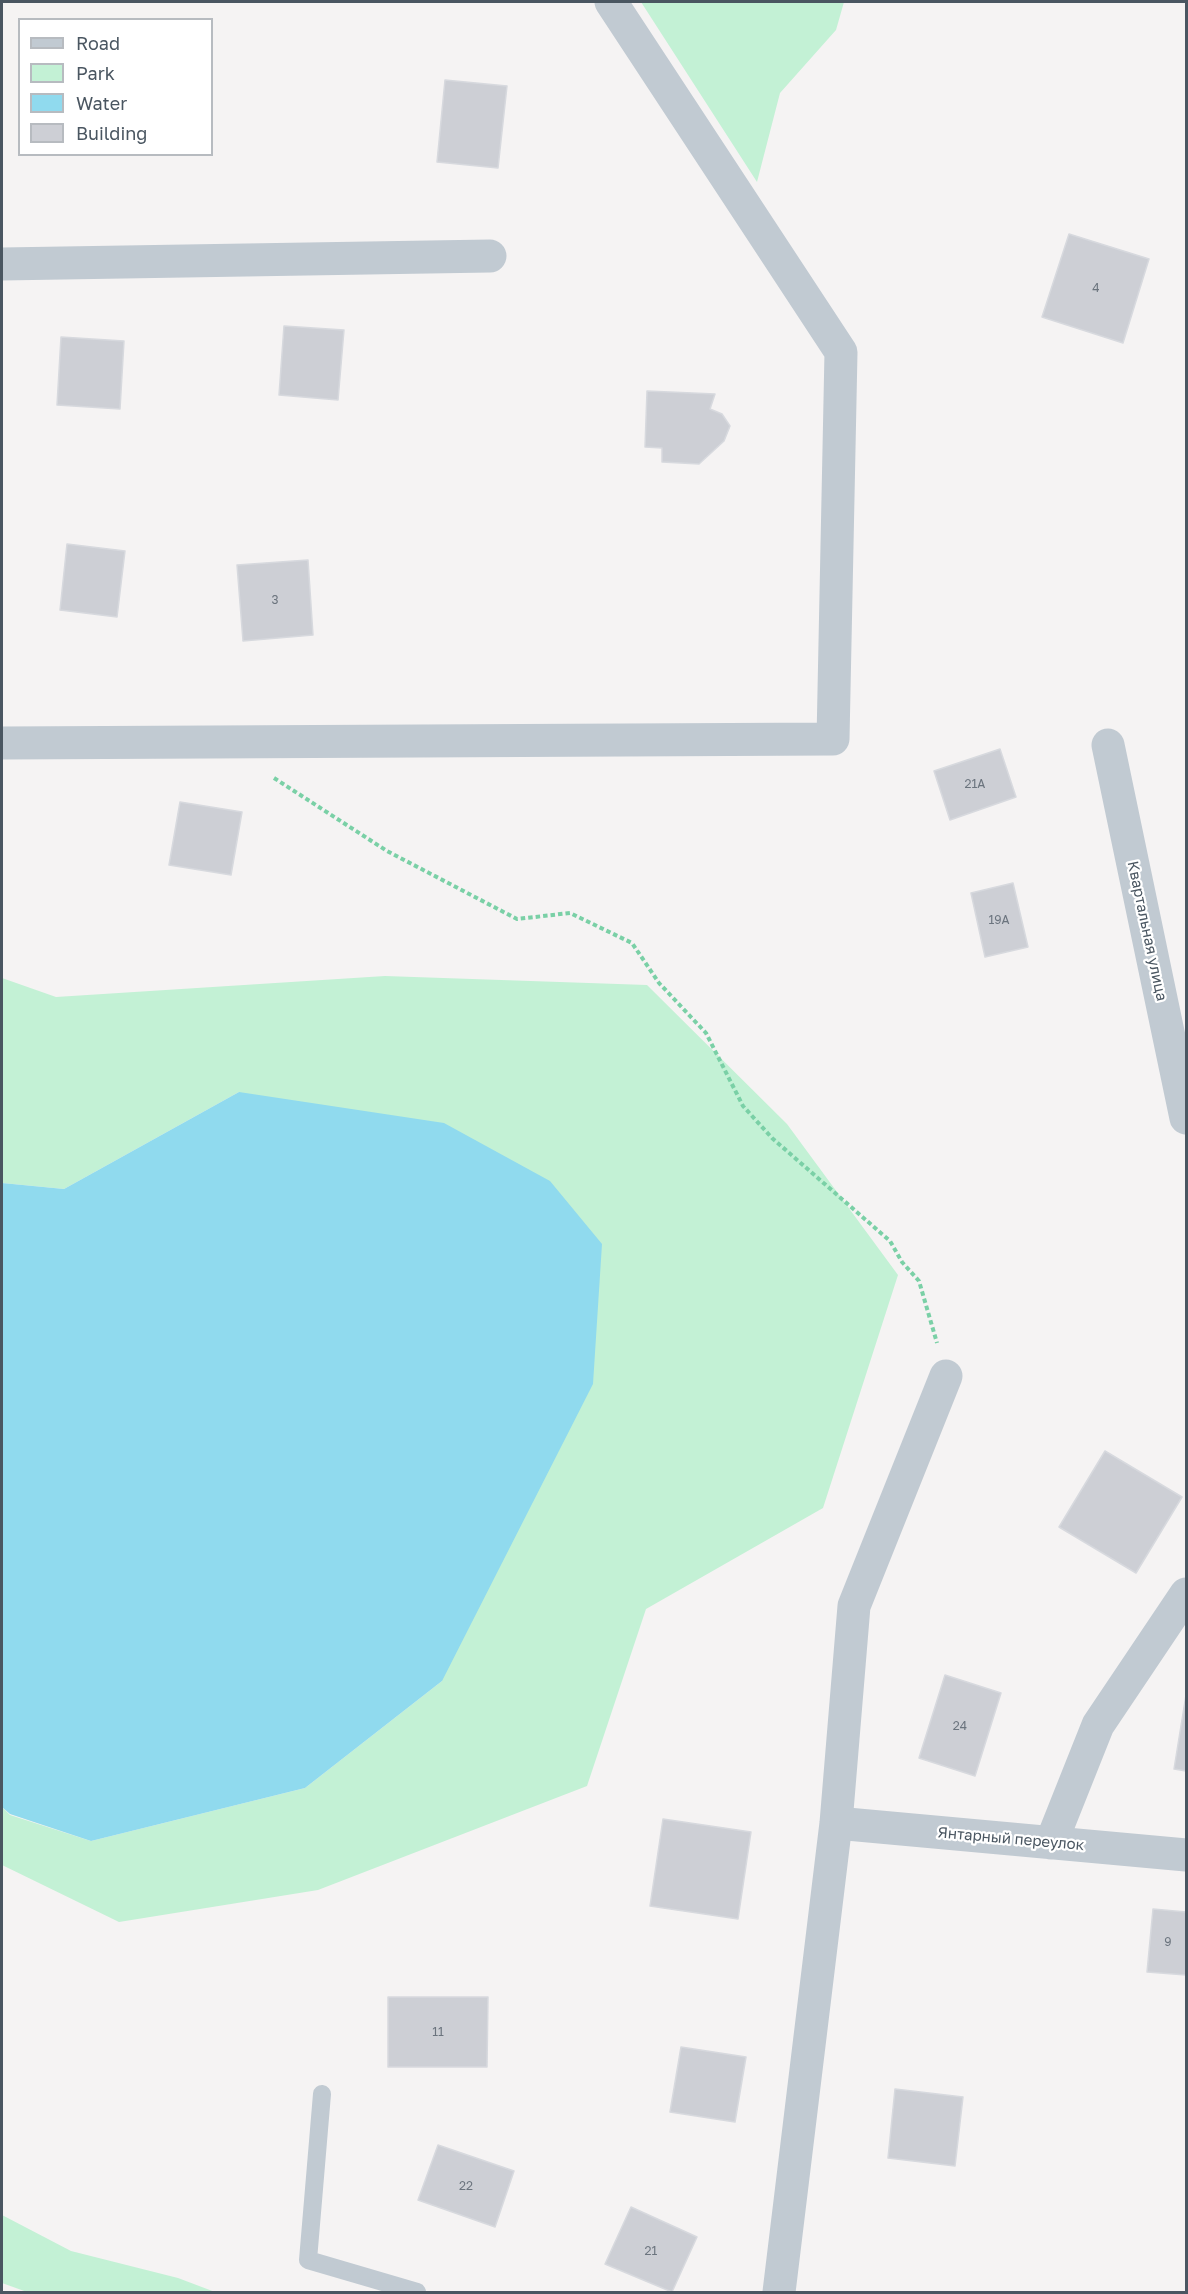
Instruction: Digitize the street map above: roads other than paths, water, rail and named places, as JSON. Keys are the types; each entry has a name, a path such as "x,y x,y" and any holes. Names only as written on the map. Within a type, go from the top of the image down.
{"street":[{"path":"2,743 833,739 841,352 611,2"},
{"path":"2,264 490,256"},
{"name":"Квартальная улица","path":"1108,745 1186,1118"},
{"path":"779,2292 836,1822 854,1606 946,1376"},
{"path":"1051,1843 1098,1725 1186,1594"},
{"name":"Янтарный переулок","path":"836,1822 1186,1856"}],"lane":[{"path":"322,2094 308,2260 417,2292"}],"water":[{"path":"239,1092 444,1123 550,1181 602,1244 593,1384 442,1681 305,1788 91,1841 10,1814 2,1807 2,1183 64,1189"}]}
